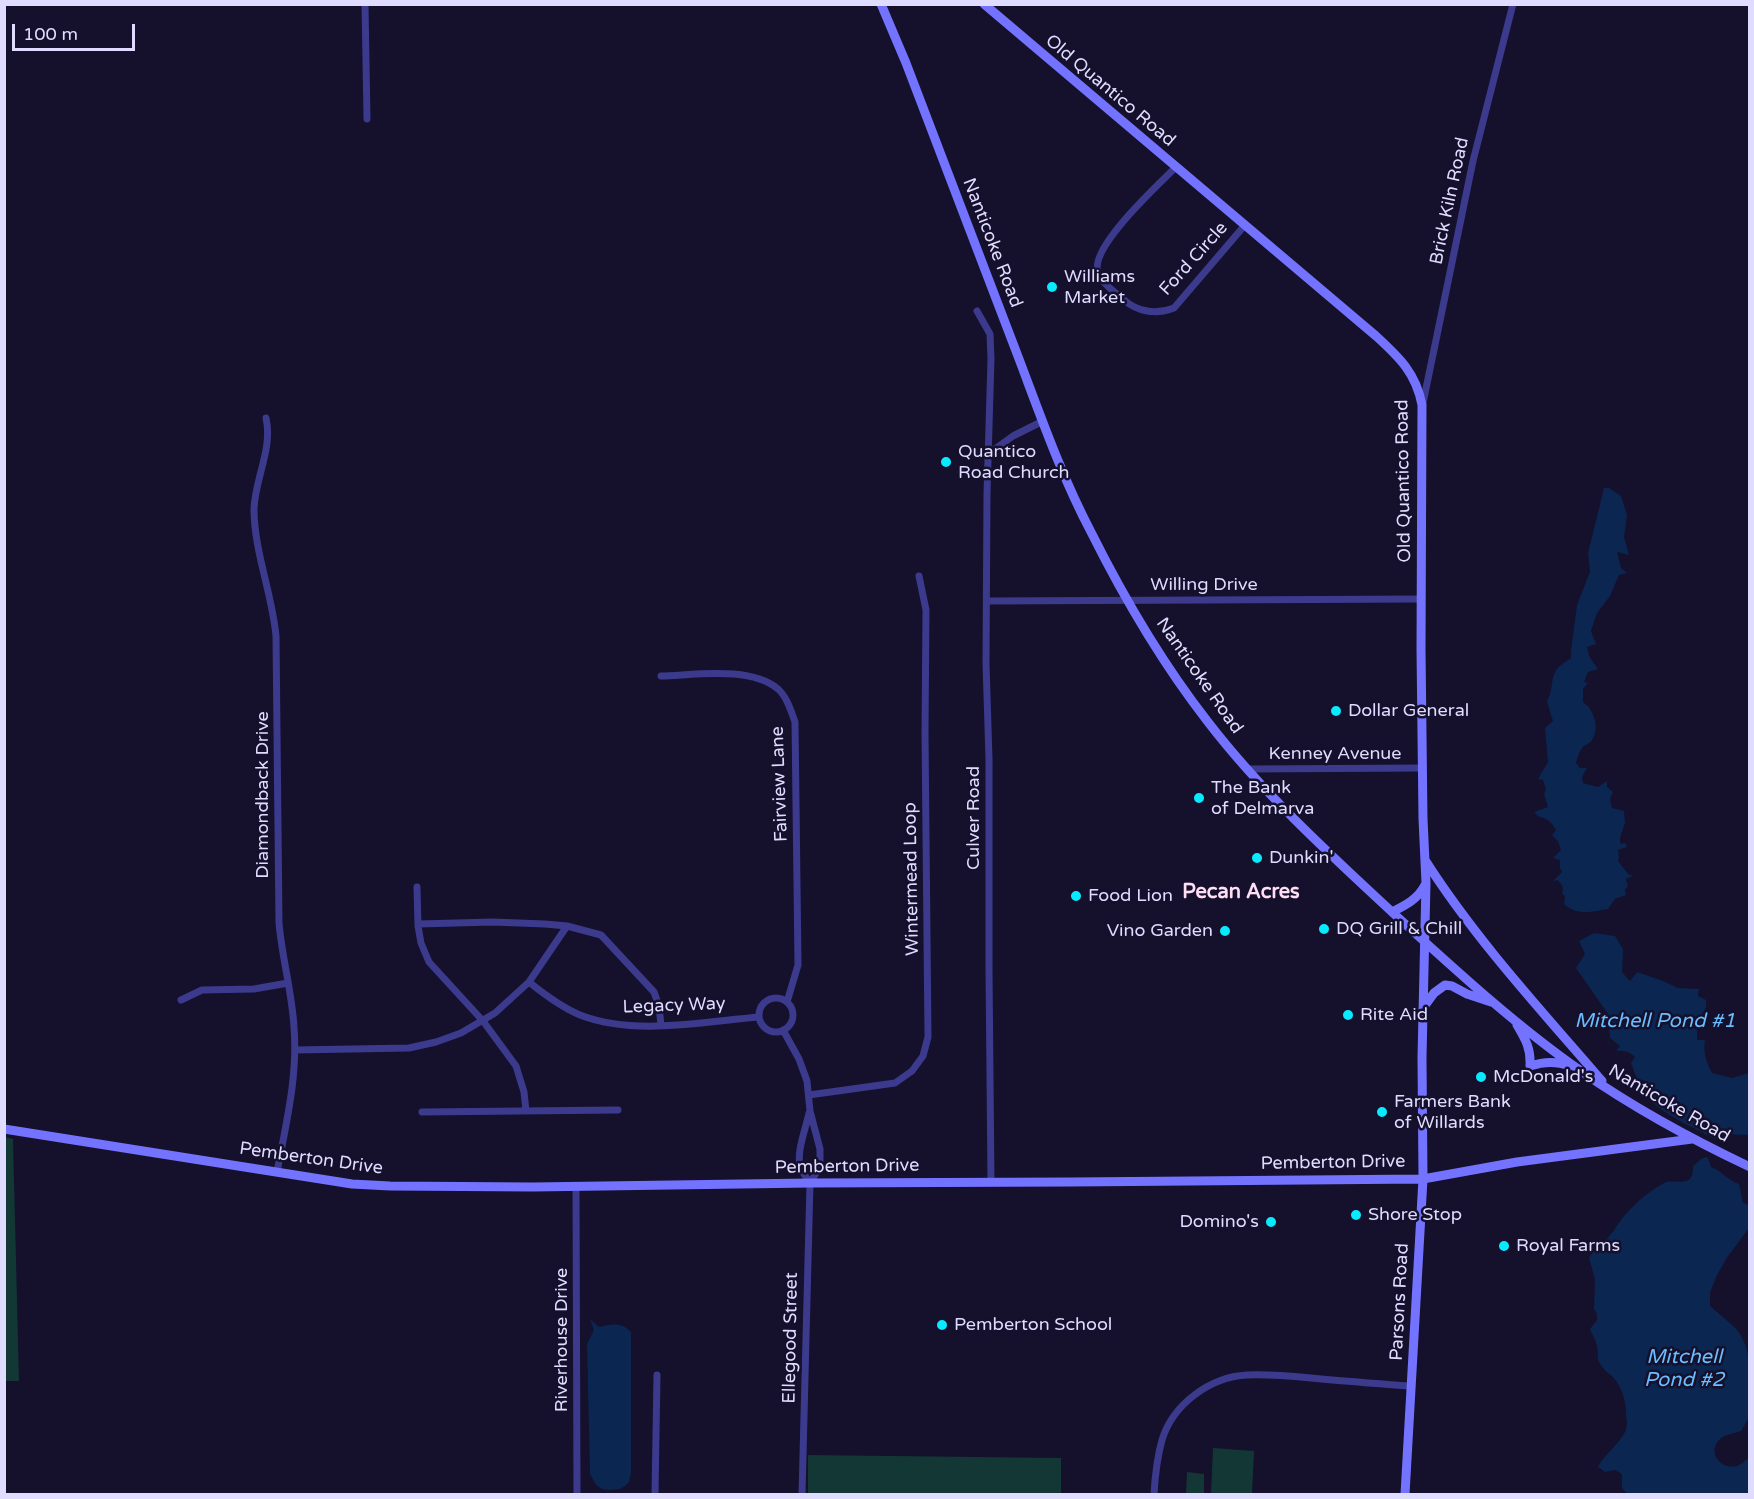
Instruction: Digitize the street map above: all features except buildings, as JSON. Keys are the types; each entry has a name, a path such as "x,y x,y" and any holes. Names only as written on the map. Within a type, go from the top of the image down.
{"street":[{"path":"365,4 367,118"},
{"name":"Nanticoke Road","path":"881,4 1078,506 1127,600 1160,654 1209,723 1300,825 1392,912 1512,1018 1578,1069 1639,1109 1692,1139 1749,1167"},
{"name":"Old Quantico Road","path":"984,4 1376,336 1398,356 1414,377 1422,405 1421,599 1425,860"},
{"name":"Brick Kiln Road","path":"1422,405 1473,161 1513,4"},
{"name":"Ford Circle","path":"1176,167 1128,216 1101,252 1096,263 1103,281 1127,303 1138,310 1160,311 1174,308 1245,225"},
{"name":"Culver Road","path":"977,311 990,334 991,359 986,663 989,759 991,1182"},
{"name":"Diamondback Drive","path":"266,418 268,439 254,510 258,545 270,596 276,636 279,923 293,1012 295,1050 292,1087 278,1172"},
{"path":"988,454 1013,436 1043,421"},
{"name":"Wintermead Loop","path":"809,1095 895,1083 912,1071 923,1056 928,1037 926,610 919,576"},
{"name":"Willing Drive","path":"987,601 1421,599"},
{"name":"Fairview Lane","path":"661,676 726,674 757,677 779,690 789,705 795,722 798,965 787,1002"},
{"name":"Kenney Avenue","path":"1248,769 1423,768"},
{"path":"1425,860 1467,919 1609,1090"},
{"name":"Parsons Road","path":"1405,1494 1423,1179 1425,860"},
{"path":"1392,912 1414,899 1426,883"},
{"path":"417,887 421,943 429,962 483,1021 516,1066 524,1092 526,1111"},
{"path":"418,924 493,922 567,926 601,935 654,992 659,1006 661,1025"},
{"path":"295,1050 409,1048 449,1038 483,1021 506,1006 529,982 567,926"},
{"name":"Legacy Way","path":"529,982 567,1008 593,1019 631,1026 759,1017"},
{"path":"181,1000 202,990 254,989 288,983"},
{"path":"1423,1008 1434,993 1445,985 1495,1003"},
{"path":"776,998 787,1002 792,1008 793,1018 790,1024 778,1032 768,1030 763,1026 759,1011 767,1000 776,998"},
{"path":"1512,1018 1527,1041 1530,1066 1539,1063 1564,1064 1578,1069"},
{"path":"783,1030 799,1059 807,1081 810,1111 820,1154 820,1167 810,1183 801,1169 800,1158 801,1144 810,1111"},
{"path":"422,1112 618,1110"},
{"name":"Pemberton Drive","path":"4,1129 352,1184 380,1186 1423,1179 1517,1162 1692,1139"},
{"name":"Ellegood Street","path":"802,1494 810,1183"},
{"name":"Riverhouse Drive","path":"576,1186 577,1494"},
{"path":"655,1494 657,1375"},
{"path":"1154,1494 1162,1440 1173,1416 1187,1401 1212,1384 1228,1378 1247,1375 1411,1386"}],"green space":[{"path":"5,1137 13,1139 19,1381 5,1381"},
{"path":"1213,1448 1254,1451 1252,1494 1211,1493"},
{"path":"808,1455 1061,1458 1061,1494 808,1494"},
{"path":"1187,1472 1204,1474 1204,1494 1186,1494"}],"water":[{"path":"1604,488 1609,488 1621,496 1627,515 1624,537 1629,555 1617,552 1621,568 1627,573 1619,575 1610,596 1597,613 1591,631 1596,644 1587,647 1590,658 1598,669 1588,672 1584,682 1588,683 1583,689 1583,702 1593,714 1596,730 1592,740 1581,750 1576,763 1580,768 1587,768 1582,777 1583,783 1598,787 1607,781 1607,787 1613,792 1610,799 1612,808 1624,811 1625,823 1620,844 1625,843 1627,847 1618,850 1618,861 1628,874 1633,876 1626,879 1628,886 1625,890 1626,895 1615,899 1608,909 1579,912 1564,904 1565,896 1562,894 1561,884 1557,880 1552,882 1562,872 1560,860 1553,858 1561,850 1558,841 1552,835 1556,830 1549,821 1534,812 1548,807 1543,780 1538,779 1548,762 1545,728 1553,721 1547,702 1555,673 1571,658 1577,605 1590,572 1588,553"},
{"name":"Mitchell Pond #1","path":"1594,933 1615,936 1623,949 1622,972 1630,981 1637,972 1678,988 1699,989 1698,996 1706,1000 1706,1007 1701,1017 1705,1025 1697,1029 1697,1040 1705,1040 1704,1049 1712,1073 1732,1078 1749,1073 1749,1135 1720,1134 1715,1139 1669,1115 1650,1099 1646,1081 1638,1079 1631,1063 1635,1057 1627,1052 1616,1051 1620,1046 1610,1038 1608,1014 1576,968 1585,954 1579,941"},
{"name":"Mitchell Pond #2","path":"1706,1157 1711,1167 1739,1184 1743,1203 1749,1205 1749,1228 1716,1277 1710,1293 1710,1306 1738,1331 1747,1349 1750,1412 1741,1431 1721,1438 1714,1450 1721,1463 1731,1467 1749,1458 1749,1494 1628,1494 1622,1488 1622,1474 1615,1470 1605,1472 1598,1467 1623,1435 1627,1421 1622,1391 1613,1377 1600,1364 1598,1348 1590,1329 1597,1320 1597,1314 1594,1309 1595,1279 1589,1258 1639,1201 1664,1183 1687,1181 1693,1166"},
{"path":"590,1319 599,1327 620,1325 631,1332 631,1473 629,1482 620,1489 602,1489 596,1485 590,1474 587,1344 594,1330"}],"place":[{"name":"Williams Market","path":"1052,287"},
{"name":"Quantico Road Church","path":"946,462"},
{"name":"Dollar General","path":"1336,711"},
{"name":"The Bank of Delmarva","path":"1199,798"},
{"name":"Dunkin'","path":"1257,858"},
{"name":"Food Lion","path":"1076,896"},
{"name":"DQ Grill & Chill","path":"1324,929"},
{"name":"Vino Garden","path":"1225,931"},
{"name":"Rite Aid","path":"1348,1015"},
{"name":"McDonald's","path":"1481,1077"},
{"name":"Farmers Bank of Willards","path":"1382,1112"},
{"name":"Shore Stop","path":"1356,1215"},
{"name":"Domino's","path":"1271,1222"},
{"name":"Royal Farms","path":"1504,1246"},
{"name":"Pemberton School","path":"942,1325"}],"district":[{"name":"Pecan Acres","path":"1241,893"}]}
